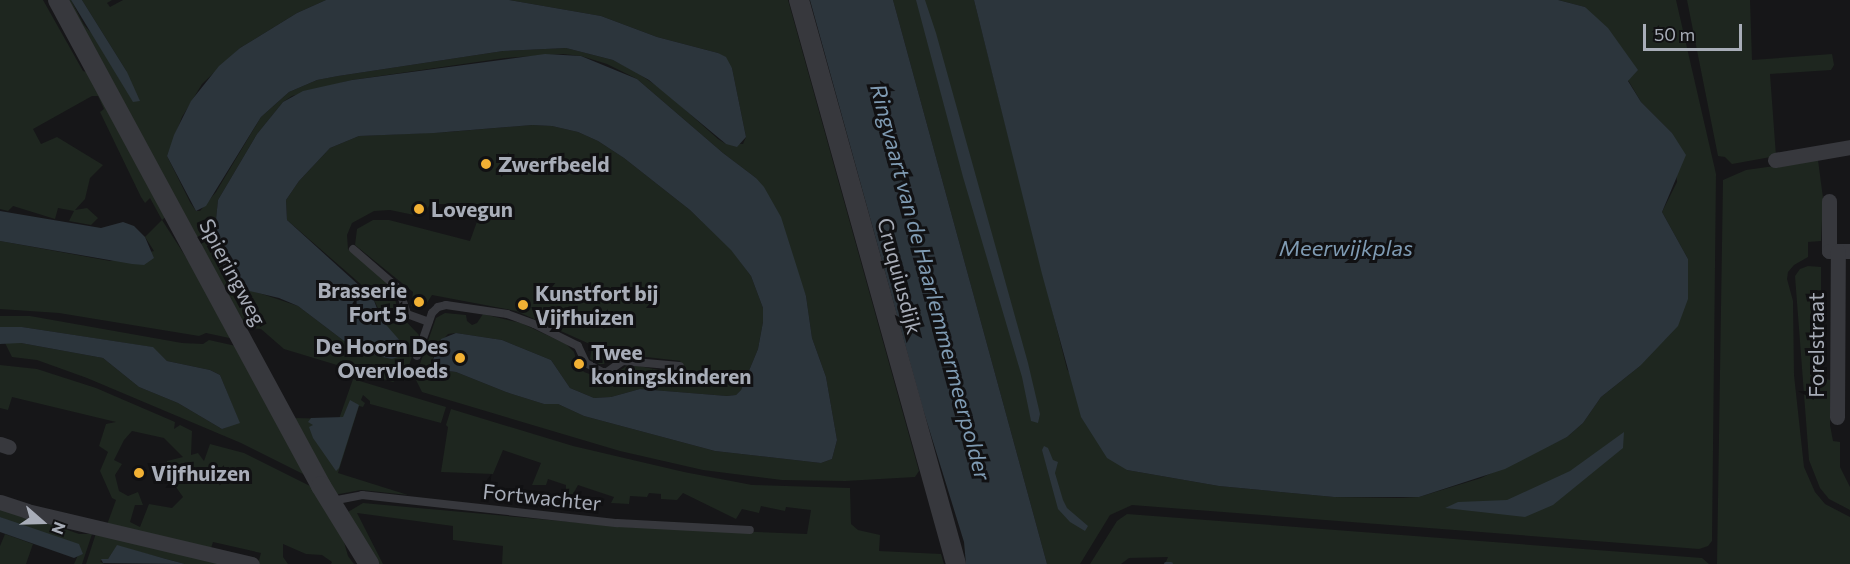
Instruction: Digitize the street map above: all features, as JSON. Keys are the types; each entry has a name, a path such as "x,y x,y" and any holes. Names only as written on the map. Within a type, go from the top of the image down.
{"street":[{"name":"Spieringweg","path":"58,0 331,501 369,564"},
{"name":"Cruquiusdijk","path":"799,0 956,564"},
{"path":"1775,160 1850,147"},
{"name":"Forelstraat","path":"1829,201 1829,251 1844,251 1837,417"},
{"path":"0,502 27,511 252,564"}],"lane":[{"path":"353,249 399,289 403,296 403,308 407,314 429,322"},
{"path":"417,356 434,310 446,305 507,314 574,343 580,349 584,361 598,370 607,372 623,361 681,366"},
{"name":"Fortwachter","path":"331,501 362,495 617,523 750,530"}],"shaded area":[{"path":"0,0 43,0 83,71 90,73 167,216 162,220 150,198 145,203 141,197 100,112 104,109 98,96 92,96 33,129 41,144 57,137 103,165 90,178 85,199 75,210 87,208 98,218 91,225 69,221 74,211 58,208 55,219 13,206 8,211 0,209"},
{"path":"64,0 71,0 84,25 127,72 82,0 112,0 107,3 110,7 123,0 326,0 297,13 240,48 202,84 182,117 167,156 190,202 196,211 200,211 216,192 261,117 289,92 317,80 503,51 566,48 613,60 663,90 718,139 726,144 743,144 746,137 732,68 718,53 657,37 601,16 509,0 788,0 919,471 915,477 845,481 782,480 703,470 620,451 422,392 415,378 436,318 445,313 466,315 467,321 472,325 477,323 483,314 521,323 566,344 574,352 578,365 584,372 603,379 610,378 629,364 664,371 681,361 611,353 604,364 599,364 590,359 592,345 516,311 432,295 423,309 411,306 413,292 355,245 357,229 373,220 389,220 470,241 479,216 479,204 430,204 424,214 419,216 390,210 374,211 352,223 347,235 348,249 391,286 395,295 397,312 419,335 406,375 393,382 284,349 261,329 245,328 101,60","holes":["563,54 581,56 607,64 637,79 723,153 756,178 806,296 812,338 826,377 837,440 832,459 821,463 715,451 584,416 558,404 544,404 456,372 434,369 431,365 436,347 448,334 456,333 502,340 551,360 570,388 594,398 611,397 640,389 727,396 736,395 741,390 758,349 763,322 763,308 751,276 731,249 690,210 624,158 598,141 578,132 552,126 532,125 359,136 330,148 299,181 286,200 287,220 364,287 375,302 388,329 402,343 401,352 377,356 352,347 298,306 235,285 223,268 213,249 218,200 257,134 283,102 292,96 352,80 505,58"]},
{"path":"893,0 974,0 1067,369 1127,470 1219,486 1334,497 1400,498 1419,497 1481,478 1567,437 1583,423 1601,397 1640,366 1688,259 1662,212 1677,182 1672,133 1641,102 1585,7 1558,0 1676,0 1716,174 1712,541 1708,546 1699,549 1132,505 1110,515 1080,564 1047,564"},
{"path":"1687,0 1750,0 1752,60 1832,54 1834,65 1831,70 1770,74 1776,156 1732,164 1725,157 1718,156"},
{"path":"1818,160 1823,198 1821,241 1808,242 1808,257 1794,265 1788,272 1787,279 1793,301 1794,375 1804,467 1815,492 1825,504 1850,517 1850,564 1717,564 1723,180 1746,170"},
{"path":"162,220 191,265 223,322 222,324 234,339 206,333 199,336 59,313 0,309 0,241 110,261 154,251 145,237"},
{"path":"1808,266 1821,267 1821,378 1830,380 1830,425 1833,441 1840,442 1840,467 1850,487 1850,510 1829,499 1820,488 1809,460 1795,276 1800,269"},
{"path":"0,316 30,316 182,343 203,344 209,340 236,346 305,475 241,443 87,378 37,360 12,357 5,343 21,343 103,358 139,387 178,403 222,429 239,422 220,375 210,370 167,361 152,347 22,327 0,327"},
{"path":"0,365 37,369 96,388 175,422 174,429 180,425 192,431 191,455 198,453 204,461 210,444 244,453 312,487 342,535 348,556 354,564 331,564 332,562 322,555 306,554 283,544 283,557 288,564 258,564 261,553 213,542 208,557 240,564 185,564 117,546 108,559 100,561 104,564 86,564 97,530 104,533 116,500 112,498 100,471 108,452 99,446 106,424 116,422 12,397 8,410 0,408","holes":["132,431 164,438 183,457 167,461 166,473 183,497 172,508 149,504 140,527 130,522 135,505 143,505 138,492 128,496 119,491 115,475 122,464 114,460 124,440"]},
{"path":"353,379 446,407 441,423 370,404 370,401 363,395 361,400 365,403 363,407 359,406 338,473 408,495 361,490 334,495 294,418 339,419"},
{"path":"451,409 573,446 684,472 752,485 850,488 851,524 858,530 880,535 879,551 941,554 944,564 502,564 503,546 453,540 453,526 357,513 383,564 372,564 348,512 363,503 628,527 807,534 811,510 786,507 785,511 761,506 759,513 742,509 736,519 683,493 677,500 661,499 661,494 649,493 647,497 630,496 629,504 611,503 614,497 578,485 573,494 566,494 566,485 548,479 546,485 532,485 541,463 503,450 493,474 441,472 448,427 446,425"},
{"path":"0,506 79,534 92,534 82,564 74,564 78,555 83,554 0,517"},
{"path":"1127,514 1702,558 1709,564 1165,564 1168,557 1129,558 1121,564 1090,564 1117,521"},
{"path":"5,534 33,544 26,564 0,564 0,546"}],"water":[{"path":"71,0 82,0 127,72 140,101 133,102"},
{"path":"326,0 509,0 601,16 657,37 718,53 726,57 732,68 746,137 737,147 726,144 649,80 613,60 566,48 503,51 317,80 289,92 261,117 206,206 196,211 167,156 174,135 191,101 219,66 240,48 297,13"},
{"name":"Ringvaart van de Haarlemmermeerpolder","path":"810,0 893,0 1047,564 966,564 964,542 922,406"},
{"path":"916,0 925,0 936,33 1028,363 1040,414 1038,423 1031,421 1022,377 963,177"},
{"name":"Meerwijkplas","path":"974,0 1558,0 1585,7 1608,28 1638,70 1628,81 1641,102 1672,133 1686,155 1662,212 1688,259 1688,299 1678,326 1640,366 1601,397 1583,423 1567,437 1505,469 1419,497 1334,497 1219,486 1127,470 1107,458 1081,417 1042,274"},
{"path":"545,54 581,56 637,79 764,187 781,217 806,296 812,338 826,377 837,440 832,459 821,463 715,451 584,416 558,404 544,404 456,372 434,369 431,365 441,339 456,333 502,340 551,360 570,388 594,398 611,397 640,389 727,396 736,395 741,390 758,349 763,322 763,308 751,276 731,250 690,210 624,158 598,141 578,132 552,126 532,125 359,136 330,148 299,181 286,200 287,220 373,298 381,319 402,343 398,357 392,359 377,356 352,347 298,306 279,298 245,290 231,279 213,249 218,200 257,134 283,102 303,91 352,80"},
{"path":"0,211 101,228 123,222 134,226 145,237 154,258 144,265 132,264 0,241"},
{"path":"0,327 22,327 153,347 167,361 210,370 220,375 240,423 222,429 178,403 139,387 103,358 21,343 0,344"},
{"path":"350,400 359,405 339,468 336,471 313,438 309,427 313,425 308,422 311,418 343,417"},
{"path":"1624,432 1623,448 1553,505 1525,517 1445,508 1458,502 1507,500 1570,471"},
{"path":"1044,446 1048,448 1053,460 1058,462 1055,473 1063,500 1067,508 1088,526 1085,531 1070,522 1058,509 1042,450"},
{"path":"0,517 79,544 83,554 74,558 0,532"},
{"path":"117,545 185,564 103,563 101,559 108,559"}],"waterway":[{"path":"1166,564 1171,564"}],"place":[{"name":"Zwerfbeeld","path":"486,164"},
{"name":"Lovegun","path":"419,209"},
{"name":"Brasserie Fort 5","path":"419,302"},
{"name":"Kunstfort bij Vijfhuizen","path":"523,305"},
{"name":"De Hoorn Des Overvloeds","path":"460,358"},
{"name":"Twee koningskinderen","path":"579,364"},
{"name":"Vijfhuizen","path":"139,473"}]}
